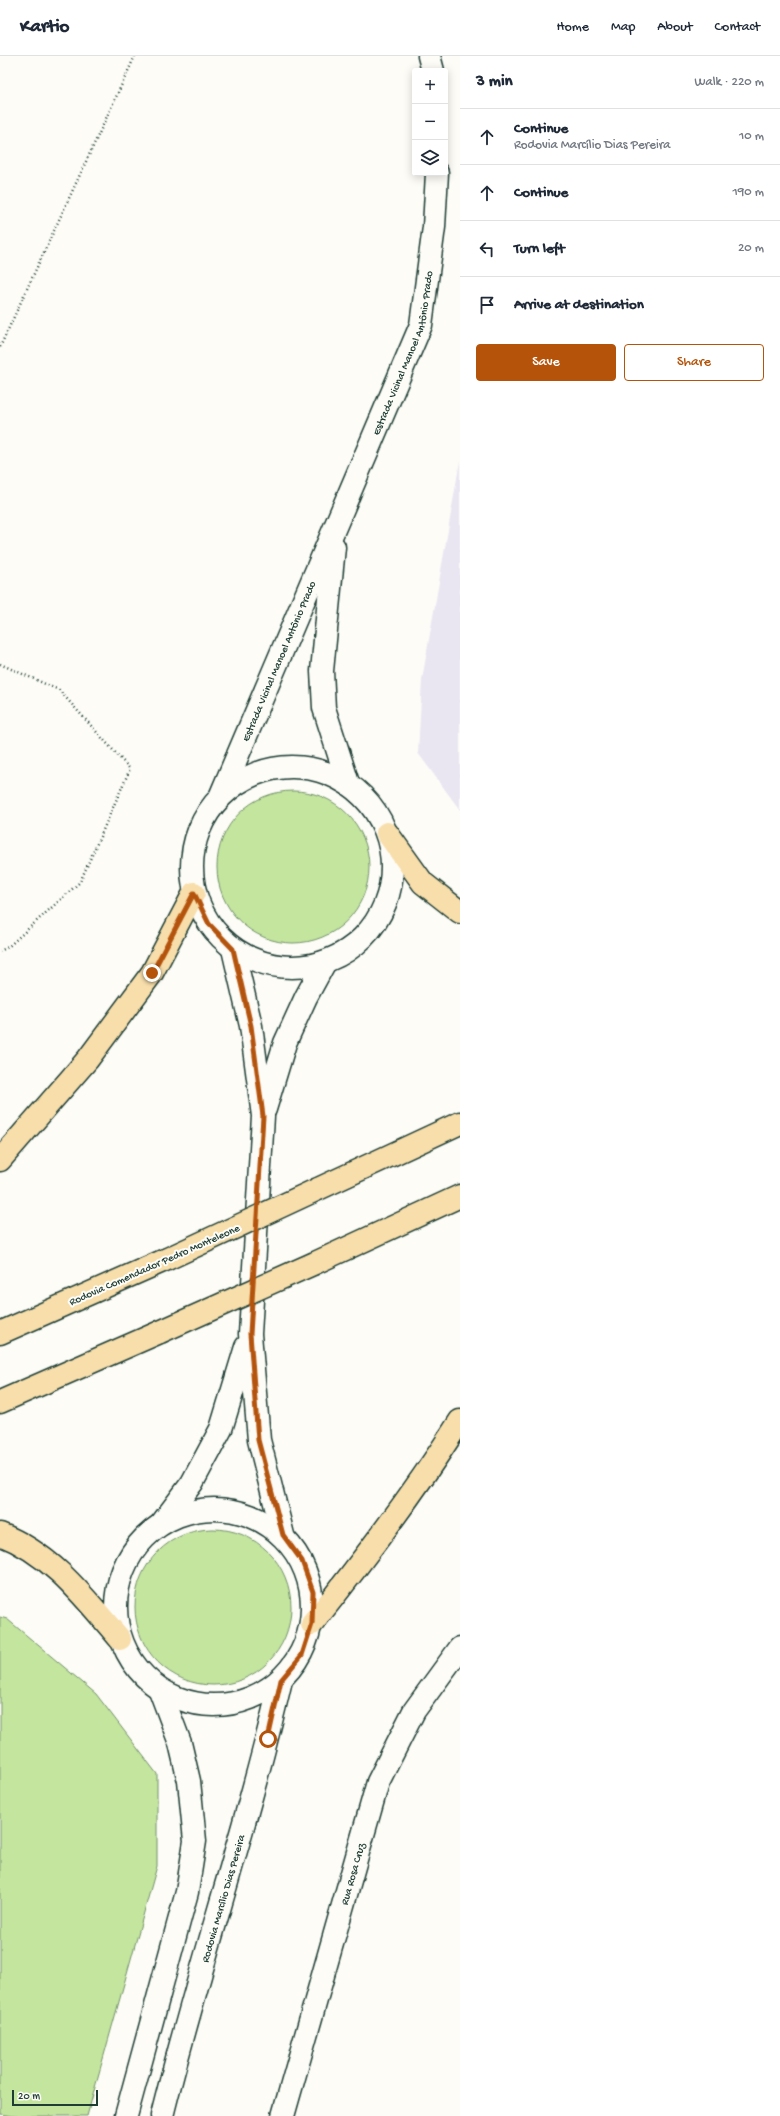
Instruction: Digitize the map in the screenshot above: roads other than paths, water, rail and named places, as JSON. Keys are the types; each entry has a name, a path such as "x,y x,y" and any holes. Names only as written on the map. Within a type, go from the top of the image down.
{"main road":[{"path":"429,56 432,68"},
{"name":"Estrada Vicinal Manoel Antônio Prado","path":"220,797 421,325 434,226 437,176"},
{"name":"Estrada Vicinal Manoel Antônio Prado","path":"336,525 322,671 324,708 348,783"},
{"path":"387,833 393,864 389,896 386,903 375,924 353,947 325,962 294,968 262,963 233,949 209,924 194,893 191,858 200,825 220,797 248,777 282,767 316,769 348,783 372,805 387,833 423,883 460,912"},
{"path":"0,1160 88,1059 152,973 194,893"},
{"path":"233,949 251,1026 263,1116 250,1334 258,1440 283,1535"},
{"path":"263,1116 285,1043 306,997 325,962"},
{"name":"Rodovia Comendador Pedro Monteleone","path":"0,1333 165,1260 460,1123"},
{"path":"0,1402 315,1264 460,1196"},
{"path":"120,1639 115,1606 121,1574 136,1546 161,1523 192,1483 221,1429 250,1334"},
{"path":"312,1624 410,1498 460,1421"},
{"path":"0,1534 13,1539 50,1563 80,1591 120,1639 135,1668 160,1690 189,1703 222,1706 254,1698 281,1680 302,1655 312,1624 313,1592 302,1561 283,1535 255,1517 224,1509 191,1511 161,1523"},
{"name":"Rua Rosa Cruz","path":"283,2116 378,1782 414,1711 460,1648"},
{"name":"Rodovia Marcílio Dias Pereira","path":"162,2116 179,2048 268,1739 281,1680"},
{"path":"126,2116 187,1892 195,1841 189,1781 180,1743 160,1690"}]}
